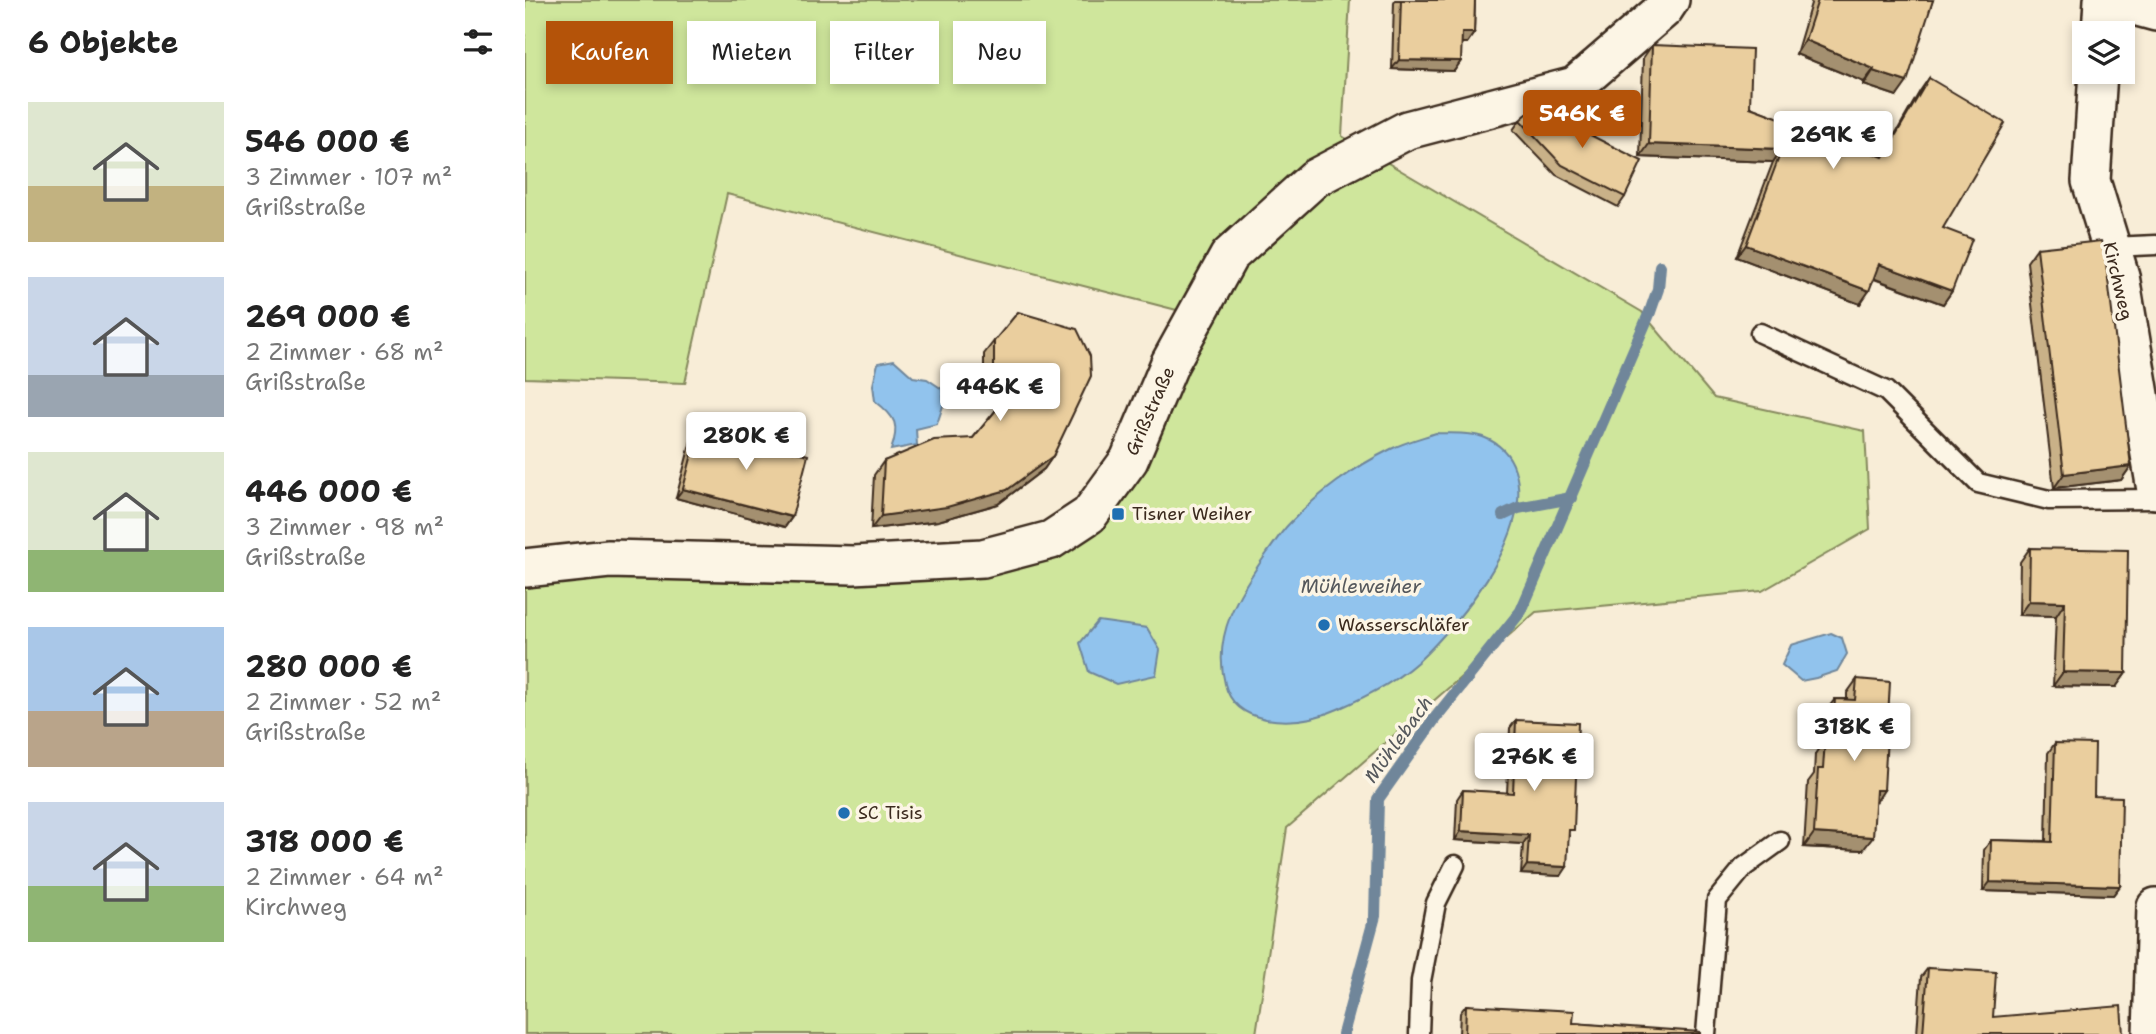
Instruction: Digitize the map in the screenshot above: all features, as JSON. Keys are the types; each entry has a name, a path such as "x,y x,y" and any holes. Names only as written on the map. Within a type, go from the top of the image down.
{"street":[{"name":"Grißstraße","path":"525,568 609,559 853,565 983,558 1051,540 1089,515 1129,460 1170,363 1229,256 1315,178 1407,130 1575,86 1671,0"},
{"path":"2102,21 2103,0"},
{"path":"2112,0 2156,12"},
{"name":"Kirchweg","path":"2097,84 2091,181 2120,276 2156,490"},
{"path":"2152,1034 2156,907"}],"lane":[{"path":"2111,247 2156,245"},
{"path":"1760,333 1886,391 1978,483 2049,500 2156,499"},
{"path":"1706,1034 1717,900 1744,867 1780,841"},
{"path":"1419,1034 1422,981 1437,903 1455,865"}],"green space":[{"path":"525,0 1350,0 1342,136 1642,312 1714,398 1865,431 1870,529 1762,591 1536,612 1287,828 1256,1034 525,1034 525,569 984,564 1089,510 1192,314 727,194 685,383 525,378"}],"water":[{"path":"894,360 913,377 927,379 942,389 944,403 937,424 916,429 917,445 891,450 895,434 894,422 888,412 875,401 873,385 878,363"},
{"name":"Mühleweiher","path":"1436,433 1472,434 1489,439 1507,454 1515,470 1518,493 1515,518 1493,569 1477,593 1443,636 1418,662 1397,678 1362,698 1321,715 1294,720 1266,719 1240,708 1231,698 1225,684 1222,648 1225,631 1247,583 1280,534 1312,502 1363,464 1407,442"},
{"path":"1098,621 1147,628 1160,650 1156,675 1116,684 1089,672 1080,643"},
{"path":"1831,633 1842,638 1847,654 1837,671 1801,681 1782,665 1791,645"}],"building":[{"path":"1401,0 1475,0 1474,33 1462,33 1461,61 1399,60"},
{"path":"1818,0 1933,0 1907,82 1873,71 1874,69 1805,40"},
{"path":"1652,45 1752,49 1750,107 1883,157 1929,78 2005,123 1943,228 1972,239 1952,291 1879,264 1869,291 1746,245 1782,149 1649,144"},
{"path":"1558,104 1586,133 1642,161 1625,197 1562,165 1520,120 1529,112"},
{"path":"2101,241 2105,255 2131,466 2064,474 2037,248"},
{"path":"1018,312 1077,329 1090,356 1091,376 1053,456 1007,490 947,507 881,516 884,461 934,440 973,438 1007,397 994,374 994,341"},
{"path":"699,427 808,455 792,517 683,489"},
{"path":"2030,548 2128,550 2126,673 2063,672 2065,602 2029,601"},
{"path":"1857,679 1890,682 1884,790 1876,790 1873,837 1814,833 1818,769 1823,769 1825,740 1832,740 1835,699 1855,700"},
{"path":"1516,720 1578,723 1574,830 1569,830 1567,867 1527,865 1529,835 1461,831 1463,790 1513,793"},
{"path":"2055,743 2095,744 2094,796 2122,797 2120,886 1990,882 1991,840 2052,842"},
{"path":"1928,968 1996,972 1993,1017 2121,1006 2123,1034 1923,1034"},
{"path":"1466,1005 1574,1011 1573,1023 1700,1034 1465,1034"}],"waterway":[{"name":"Mühlebach","path":"1343,1034 1375,916 1378,799 1436,717 1521,611 1650,312 1658,289 1660,266"},
{"name":"Mühlebach","path":"1503,515 1518,508 1571,498"}],"place":[{"name":"Tisner Weiher","path":"1118,514"},
{"name":"Wasserschläfer","path":"1324,625"},
{"name":"SC Tisis","path":"844,813"}]}
